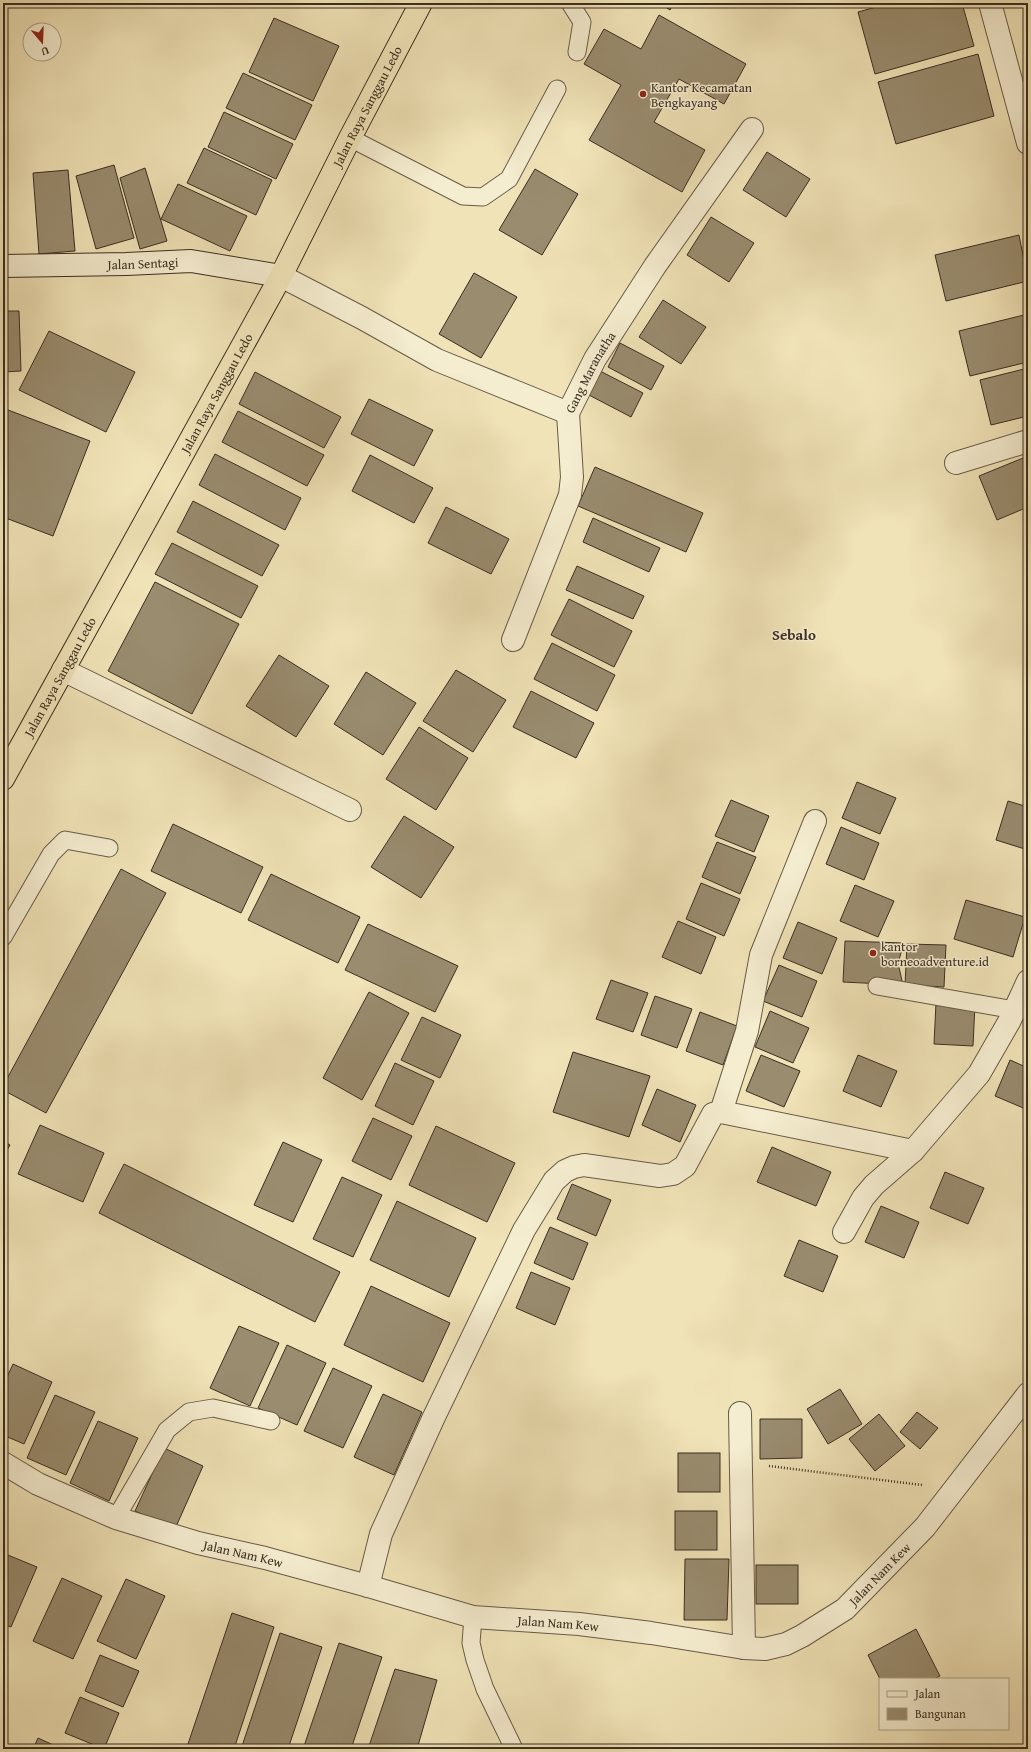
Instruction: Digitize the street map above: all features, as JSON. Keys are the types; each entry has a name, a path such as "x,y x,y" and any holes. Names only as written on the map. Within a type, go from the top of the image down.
{"highway":[{"name":"Jalan Raya Sanggau Ledo","path":"3,779 281,276 350,138 421,3"}],"street":[{"path":"990,3 1025,117 1028,143"},
{"name":"Gang Maranatha","path":"281,276 437,360 568,413 595,359 650,272 752,129"},
{"name":"Jalan Sentagi","path":"3,266 126,264 191,261 281,276"},
{"path":"513,640 570,495 572,477 568,413"},
{"path":"956,463 1028,441"},
{"path":"63,670 350,810"},
{"path":"721,1112 747,1031 761,955 815,821"},
{"path":"844,1232 863,1198 874,1185 913,1151 979,1074 1015,1010 1028,981"},
{"path":"368,1586 381,1534 433,1419 524,1230 554,1181 564,1172 574,1166 584,1165 660,1176 673,1174 685,1166 713,1114 721,1112 913,1151"},
{"name":"Jalan Nam Kew","path":"3,1464 38,1484 116,1518 198,1543 265,1558 473,1617 579,1624 651,1633 744,1648 765,1649 786,1644 820,1626 845,1609 925,1527 1028,1394"},
{"path":"740,1413 744,1648"}],"lane":[{"path":"570,3 582,22 577,52"},
{"path":"350,138 463,196 484,197 508,179 557,89"},
{"path":"3,937 51,854 65,840 109,848"},
{"path":"876,986 1015,1010"},
{"path":"116,1518 167,1430 189,1412 213,1408 271,1420"},
{"path":"473,1617 471,1643 475,1660 485,1689 514,1749"}],"path":[{"path":"741,1462 955,1489"}],"building":[{"path":"659,3 674,3 670,10"},
{"path":"891,3 962,3 974,46 875,74 858,12"},
{"name":"Kantor Kecamatan Bengkayang","path":"659,15 746,64 724,104 679,79 654,122 705,150 682,192 589,140 621,85 584,64 604,29 641,49"},
{"path":"274,18 339,46 313,101 249,72"},
{"path":"978,54 994,116 896,144 878,82"},
{"path":"243,73 312,105 295,140 226,108"},
{"path":"224,112 293,144 276,179 208,147"},
{"path":"204,148 272,180 256,215 187,183"},
{"path":"767,152 810,179 786,217 743,190"},
{"path":"114,165 134,238 96,249 76,176"},
{"path":"145,168 167,241 140,249 120,178"},
{"path":"535,169 578,194 542,255 499,230"},
{"path":"68,170 75,251 39,254 33,173"},
{"path":"178,184 247,216 230,251 161,219"},
{"path":"711,217 754,243 729,282 687,255"},
{"path":"1019,235 1028,281 946,301 935,255"},
{"path":"474,273 517,297 481,358 439,334"},
{"path":"663,300 706,327 681,364 639,337"},
{"path":"3,311 19,311 21,371 3,372"},
{"path":"1028,314 1028,362 970,376 959,331"},
{"path":"49,331 135,372 106,432 19,390"},
{"path":"620,343 664,366 651,390 608,367"},
{"path":"1028,368 1028,416 991,425 980,380"},
{"path":"600,371 643,393 631,417 587,394"},
{"path":"255,372 341,417 324,448 239,404"},
{"path":"369,399 433,430 414,466 351,434"},
{"path":"8,410 90,441 53,536 3,517 3,423"},
{"path":"238,411 324,455 307,486 222,442"},
{"path":"215,454 301,498 285,530 199,485"},
{"path":"370,455 433,488 414,523 352,491"},
{"path":"1028,456 1028,507 997,520 979,476"},
{"path":"595,467 703,513 686,552 578,506"},
{"path":"193,501 279,545 262,576 177,532"},
{"path":"446,507 509,539 491,574 428,543"},
{"path":"593,518 660,548 649,572 583,542"},
{"path":"172,543 258,586 241,618 155,574"},
{"path":"577,566 644,596 633,619 566,590"},
{"path":"155,582 239,624 192,714 108,671"},
{"path":"569,599 632,631 614,667 551,635"},
{"path":"552,643 615,675 597,711 534,679"},
{"path":"279,655 329,686 296,737 246,706"},
{"path":"456,670 506,700 473,752 423,721"},
{"path":"366,672 416,703 383,755 334,724"},
{"path":"531,691 594,723 576,758 513,727"},
{"path":"419,727 468,758 436,810 386,779"},
{"path":"857,782 896,798 880,834 842,818"},
{"path":"731,800 769,816 754,852 715,836"},
{"path":"1008,801 1028,807 1028,850 996,840"},
{"path":"404,816 454,847 421,898 371,867"},
{"path":"173,824 263,867 241,913 151,871"},
{"path":"841,827 879,843 864,880 826,864"},
{"path":"717,842 756,857 740,894 702,877"},
{"path":"121,869 166,893 46,1113 3,1090 3,1086"},
{"path":"271,874 360,917 338,963 248,920"},
{"path":"701,883 740,899 724,936 686,919"},
{"path":"855,885 894,901 878,937 840,921"},
{"path":"966,900 1025,917 1013,957 954,939"},
{"path":"678,921 716,937 701,974 662,957"},
{"path":"798,922 837,938 822,974 783,958"},
{"path":"368,924 458,966 435,1012 345,970"},
{"name":"kantor borneoadventure.id","path":"845,941 904,943 898,963 903,985 843,982"},
{"name":"kantor borneoadventure.id","path":"907,944 946,945 944,987 905,985"},
{"path":"779,965 817,981 802,1017 763,1001"},
{"path":"611,980 648,993 633,1032 596,1019"},
{"path":"369,992 409,1013 362,1100 323,1078"},
{"path":"655,996 692,1009 677,1048 641,1035"},
{"path":"936,1003 975,1004 973,1046 934,1044"},
{"path":"770,1011 809,1028 793,1063 755,1047"},
{"path":"700,1012 737,1026 723,1065 686,1051"},
{"path":"422,1017 461,1035 440,1078 401,1060"},
{"path":"573,1052 650,1076 629,1137 553,1112"},
{"path":"761,1055 800,1071 784,1107 746,1091"},
{"path":"858,1055 897,1071 881,1107 843,1091"},
{"path":"1010,1060 1028,1068 1028,1110 995,1096"},
{"path":"395,1063 434,1081 413,1125 375,1106"},
{"path":"657,1089 696,1105 680,1142 642,1125"},
{"path":"373,1118 412,1136 391,1180 352,1161"},
{"path":"40,1125 104,1153 83,1202 18,1174"},
{"path":"436,1126 515,1163 487,1222 409,1185"},
{"path":"3,1141 10,1145 3,1157"},
{"path":"283,1142 322,1160 293,1222 254,1205"},
{"path":"772,1147 831,1172 816,1206 757,1182"},
{"path":"124,1164 340,1272 315,1322 99,1213"},
{"path":"945,1172 984,1188 968,1224 930,1208"},
{"path":"342,1177 382,1195 353,1257 313,1239"},
{"path":"572,1184 611,1200 596,1236 557,1219"},
{"path":"397,1201 476,1238 449,1297 370,1260"},
{"path":"881,1206 919,1222 904,1258 865,1242"},
{"path":"550,1227 588,1243 573,1280 534,1263"},
{"path":"799,1240 838,1256 823,1292 784,1276"},
{"path":"531,1272 570,1288 555,1325 516,1308"},
{"path":"371,1286 450,1323 423,1382 344,1345"},
{"path":"239,1326 279,1343 250,1406 210,1388"},
{"path":"287,1345 326,1363 297,1425 258,1408"},
{"path":"3,1357 7,1359 3,1368"},
{"path":"13,1364 52,1382 24,1444 3,1435 3,1386"},
{"path":"333,1368 372,1386 343,1448 304,1431"},
{"path":"840,1389 862,1424 828,1444 807,1409"},
{"path":"383,1394 422,1412 394,1475 354,1457"},
{"path":"55,1395 95,1412 66,1475 27,1458"},
{"path":"917,1412 938,1428 920,1449 900,1432"},
{"path":"879,1414 905,1446 875,1471 849,1439"},
{"path":"760,1419 802,1419 802,1458 760,1459"},
{"path":"98,1421 138,1438 109,1501 70,1483"},
{"path":"164,1448 203,1466 175,1529 135,1511"},
{"path":"678,1453 720,1453 720,1492 678,1492"},
{"path":"675,1511 717,1511 717,1550 675,1550"},
{"path":"3,1553 37,1567 11,1627 3,1624"},
{"path":"685,1559 729,1559 727,1620 684,1620"},
{"path":"756,1565 798,1565 798,1604 756,1604"},
{"path":"62,1578 102,1596 73,1659 33,1641"},
{"path":"126,1579 165,1596 136,1659 97,1641"},
{"path":"232,1613 274,1627 234,1749 204,1749 188,1744"},
{"path":"916,1629 940,1676 936,1678 880,1678 868,1655"},
{"path":"280,1633 322,1647 288,1749 241,1749"},
{"path":"339,1643 382,1657 351,1749 303,1749"},
{"path":"100,1655 139,1671 123,1707 85,1691"},
{"path":"395,1669 437,1680 417,1749 368,1749"},
{"path":"80,1697 119,1713 104,1749 65,1733"},
{"path":"38,1738 62,1749 33,1749"}],"place":[{"name":"Kantor Kecamatan Bengkayang","path":"643,94"},
{"name":"kantor borneoadventure.id","path":"873,953"}],"district":[{"name":"Sebalo","path":"794,634"}]}
